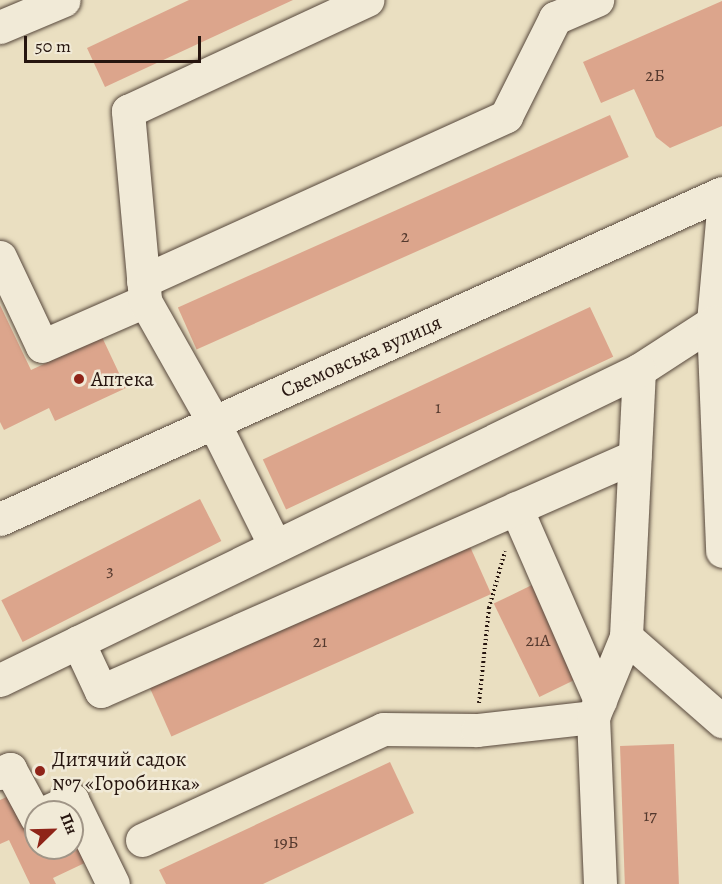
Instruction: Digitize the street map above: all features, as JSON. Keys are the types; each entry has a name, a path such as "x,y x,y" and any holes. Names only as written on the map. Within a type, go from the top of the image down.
{"street":[{"path":"0,27 64,0"},
{"path":"275,546 214,423 144,291 128,111 366,0"},
{"path":"0,258 42,346 144,291 506,116 555,18 597,0"},
{"name":"Свемовська вулиця","path":"0,519 722,193"},
{"path":"722,221 713,322 722,551"},
{"path":"0,680 639,370 713,322"},
{"path":"596,708 626,636 639,370"},
{"path":"78,642 101,692 635,456"},
{"path":"516,508 596,708 600,884"},
{"path":"626,636 722,721"},
{"path":"142,840 383,729 477,730 596,708"},
{"path":"0,773 10,768 27,800"},
{"path":"84,825 113,884"}],"path":[{"path":"477,730 489,608 516,508"}],"building":[{"path":"189,0 293,0 105,87 87,48"},
{"path":"722,1 722,126 670,148 656,137 634,89 601,103 583,62"},
{"path":"610,115 629,157 197,349 178,307"},
{"path":"0,305 31,370 102,337 126,388 55,421 49,408 4,430 0,422"},
{"path":"590,307 613,357 286,509 263,460"},
{"path":"200,499 221,541 23,642 1,600"},
{"path":"468,542 491,594 171,736 148,684"},
{"path":"536,583 582,676 539,697 494,604"},
{"path":"674,744 679,884 625,884 620,746"},
{"path":"390,762 414,813 263,884 166,884 159,870"},
{"path":"11,795 24,823 24,860 84,860 84,845 91,860 53,878 56,884 30,884 9,840 0,844 0,800"}],"place":[{"name":"Аптека","path":"79,379"},
{"name":"Дитячий садок №7 «Горобинка»","path":"40,771"}]}
